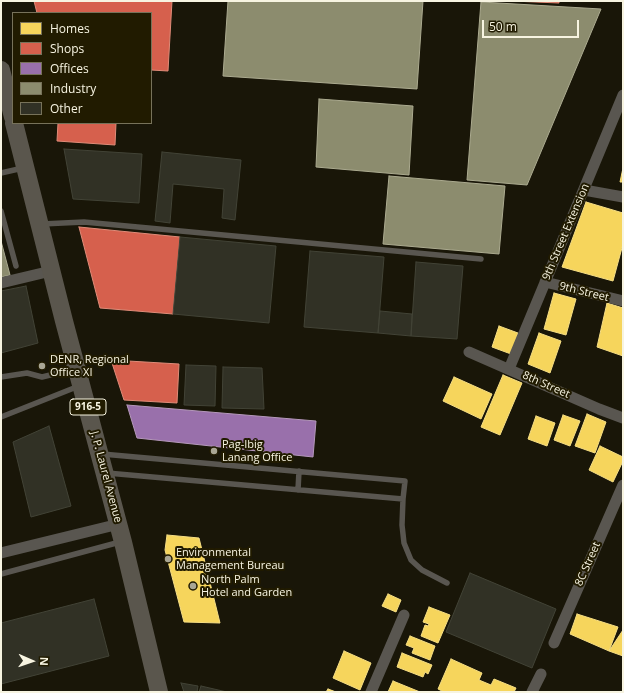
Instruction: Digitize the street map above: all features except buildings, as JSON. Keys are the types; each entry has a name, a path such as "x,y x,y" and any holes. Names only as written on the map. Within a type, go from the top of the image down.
{"main road":[{"path":"2,78 12,113"},
{"name":"J. P. Laurel Avenue","path":"14,124 51,271 119,524 159,692"}],"street":[{"name":"9th Street Extension","path":"509,369 623,95"},
{"path":"584,190 623,197"},
{"path":"1,283 51,271"},
{"name":"9th Street","path":"545,282 623,301"},
{"name":"8th Street","path":"469,352 623,418"},
{"name":"8C Street","path":"554,643 623,485"},
{"path":"1,553 119,524"},
{"path":"371,692 404,615"},
{"path":"532,692 541,674"}],"lane":[{"path":"1,173 25,167"},
{"path":"1,211 16,266"},
{"path":"40,224 84,222 481,259"},
{"path":"1,377 27,373 42,377 79,376"},
{"path":"1,417 79,376"},
{"path":"100,454 405,481 402,525 404,543 411,560 422,570 447,583"},
{"path":"298,490 299,472"},
{"path":"105,473 403,499"},
{"path":"1,574 123,542"}],"place":[{"name":"DENR, Regional Office XI","path":"42,366"},
{"name":"Pag-Ibig Lanang Office","path":"214,451"},
{"name":"Environmental Management Bureau","path":"168,559"},
{"name":"North Palm Hotel and Garden","path":"193,586"}]}
